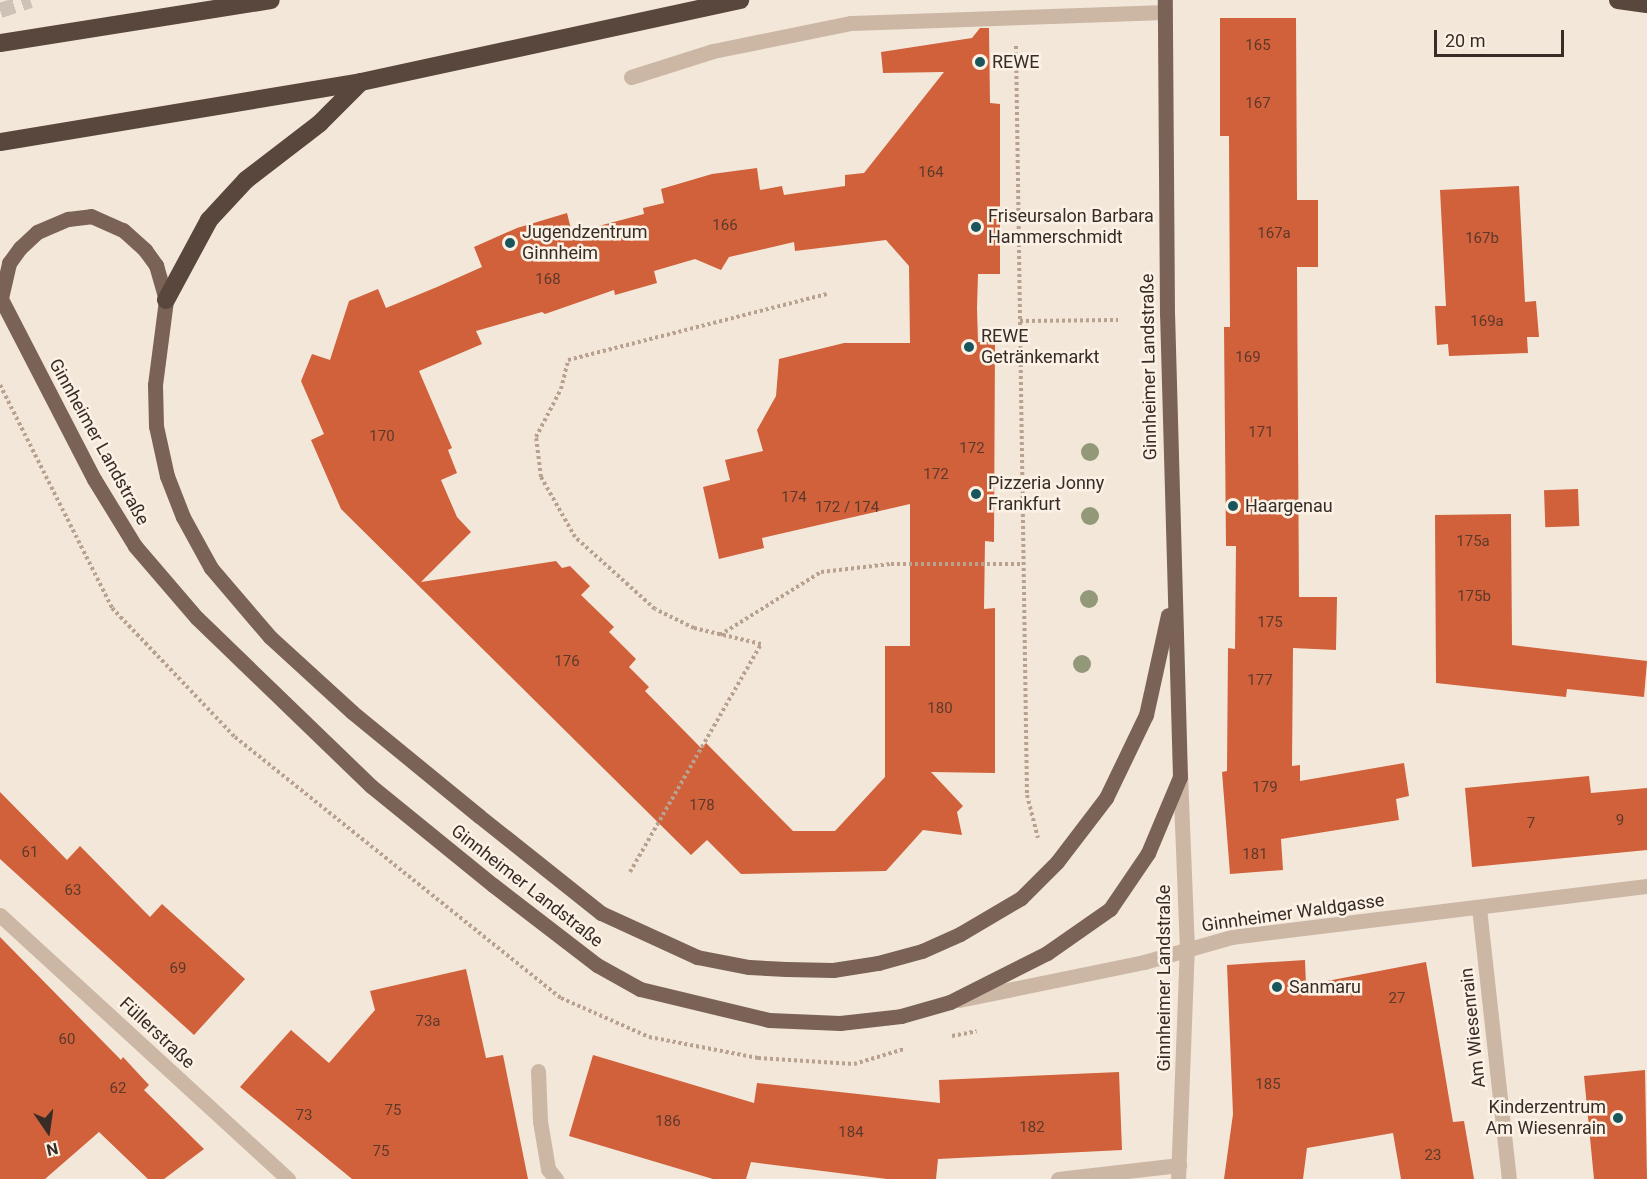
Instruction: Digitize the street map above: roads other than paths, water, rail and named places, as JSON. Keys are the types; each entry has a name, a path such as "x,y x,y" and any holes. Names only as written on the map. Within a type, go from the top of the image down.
{"highway":[{"path":"0,43 271,0"},
{"path":"0,142 361,82 740,0"},
{"path":"1618,0 1647,4"},
{"path":"166,300 209,220 246,180 320,123 361,82"}],"main road":[{"name":"Ginnheimer Landstraße","path":"0,298 94,479 135,546 197,618 371,786 597,965 640,989 769,1020 840,1023 901,1016 950,1002 1047,953 1110,909 1148,854 1180,777 1174,589 1165,6"},
{"path":"0,298 9,263 37,232 68,219 91,216 123,230 145,250 156,265 166,300"},
{"name":"Ginnheimer Landstraße","path":"166,300 155,385 156,426 175,496 211,568 270,637 479,816 601,913 697,957 749,967 786,969 833,969 878,963 922,951 960,933 1021,898 1057,862 1106,798 1146,715 1174,589"}],"street":[{"path":"631,76 713,51 851,23 1165,6"},
{"name":"Ginnheimer Landstraße","path":"1179,1172 1187,949 1180,777"},
{"name":"Ginnheimer Waldgasse","path":"950,1002 1144,962 1230,937 1647,886"},
{"name":"Am Wiesenrain","path":"1479,908 1509,1179"},
{"name":"Füllerstraße","path":"0,915 288,1179"},
{"path":"538,1071 540,1121 548,1169 556,1179"},
{"path":"1058,1179 1179,1172"}],"tunnel":[{"path":"0,10 30,0"}],"place":[{"name":"REWE","path":"980,62"},
{"name":"Friseursalon Barbara Hammerschmidt","path":"976,227"},
{"name":"Jugendzentrum Ginnheim","path":"510,243"},
{"name":"REWE Getränkemarkt","path":"969,347"},
{"name":"Pizzeria Jonny Frankfurt","path":"976,494"},
{"name":"Haargenau","path":"1233,506"},
{"name":"Sanmaru","path":"1277,987"},
{"name":"Kinderzentrum Am Wiesenrain","path":"1618,1118"}]}
